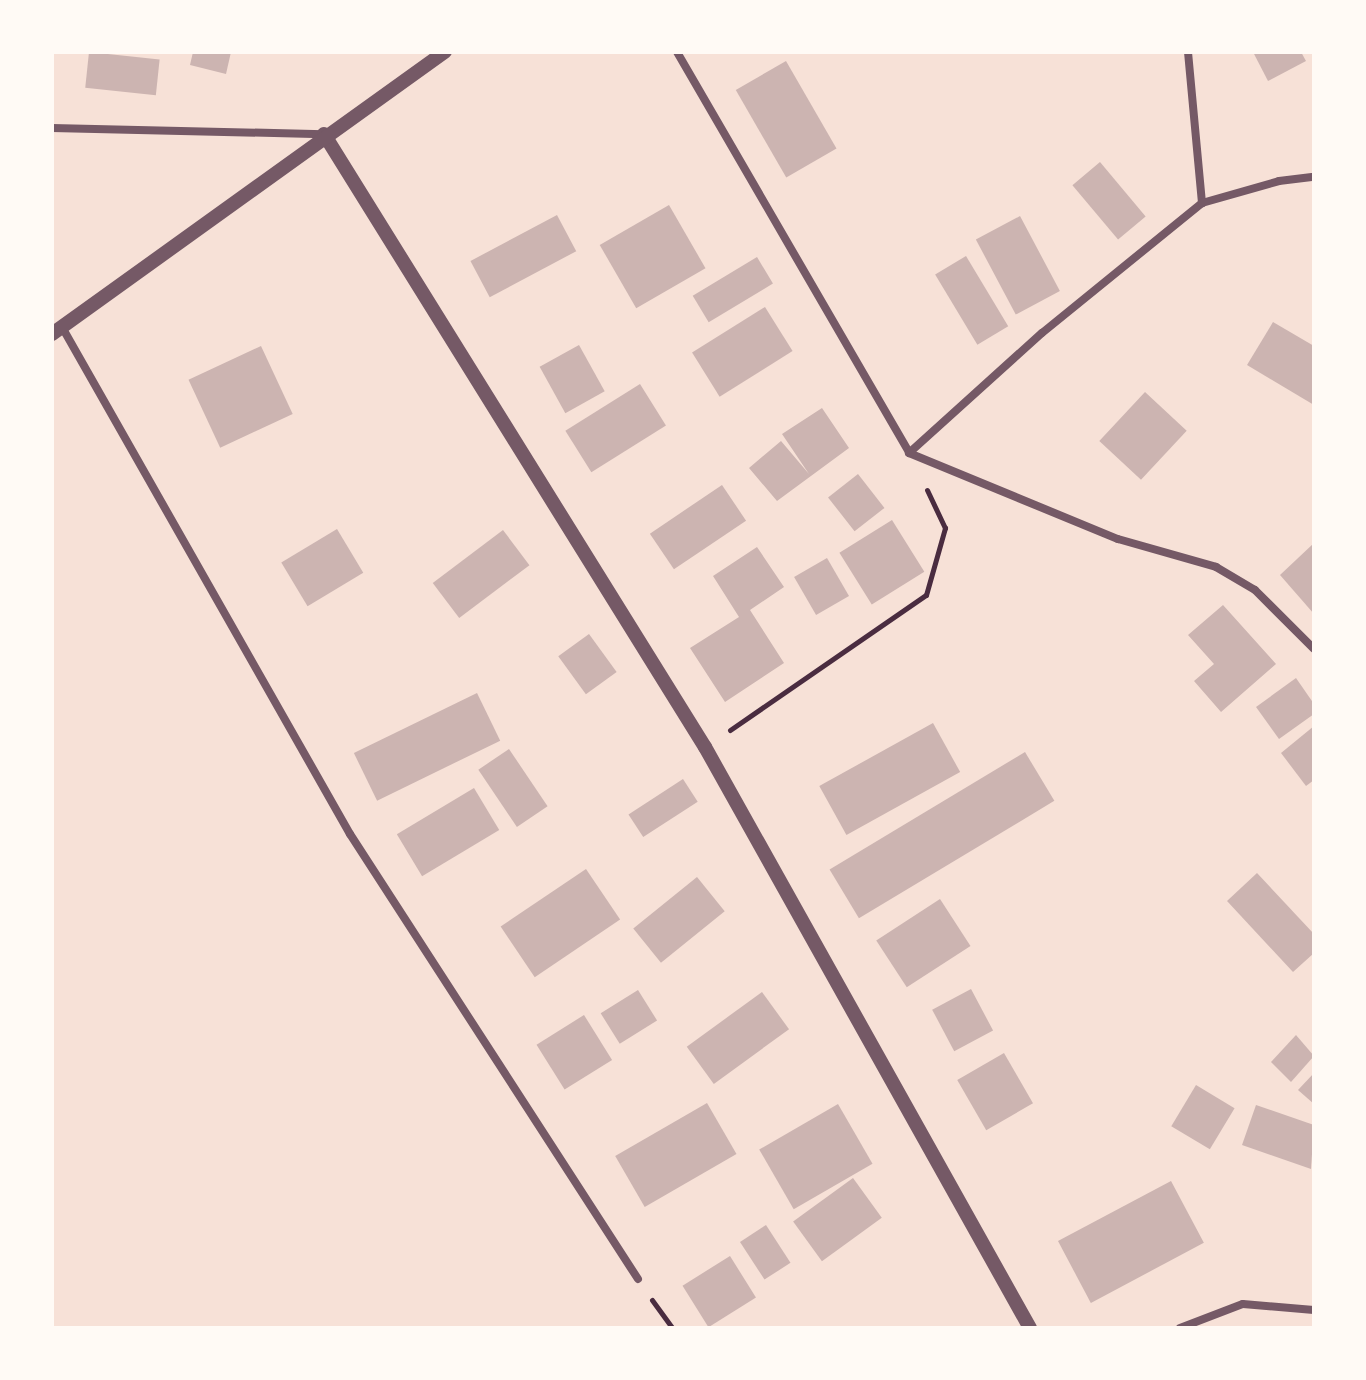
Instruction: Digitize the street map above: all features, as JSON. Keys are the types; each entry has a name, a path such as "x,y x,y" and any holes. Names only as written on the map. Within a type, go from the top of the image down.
{"street":[{"path":"445,52 324,134 57,331 350,834 638,1279"},
{"path":"677,52 909,453 1118,539 1216,567 1255,590 1314,649"},
{"path":"1188,52 1202,203"},
{"path":"52,128 324,134"},
{"path":"324,134 705,747 1030,1328"},
{"path":"909,453 1042,333 1202,203 1279,181 1314,177"},
{"path":"1180,1328 1243,1304 1314,1310"}],"path":[{"path":"705,747 926,595 945,528 909,453"},
{"path":"638,1279 672,1328"}],"building":[{"path":"89,52 160,59 156,95 85,88"},
{"path":"193,52 231,52 226,74 190,65"},
{"path":"1253,52 1301,52 1306,61 1268,81"},
{"path":"786,61 836,148 786,177 736,90"},
{"path":"1100,162 1146,216 1118,240 1072,185"},
{"path":"669,205 706,268 636,308 600,245"},
{"path":"557,215 576,251 490,297 470,261"},
{"path":"1020,216 1060,291 1016,315 976,239"},
{"path":"966,256 1008,326 977,345 935,275"},
{"path":"757,257 773,284 709,322 693,296"},
{"path":"765,307 793,351 720,397 692,353"},
{"path":"1273,322 1314,346 1314,405 1247,365"},
{"path":"579,345 605,391 565,413 540,367"},
{"path":"261,346 293,414 220,448 188,380"},
{"path":"640,384 666,426 591,472 565,431"},
{"path":"1145,392 1187,431 1141,480 1099,441"},
{"path":"822,408 849,448 777,501 749,468 781,441 809,474 782,434"},
{"path":"858,474 884,508 855,531 828,497"},
{"path":"722,485 746,521 674,569 650,534"},
{"path":"892,520 924,572 872,605 839,553"},
{"path":"337,529 363,573 308,606 281,562"},
{"path":"503,530 529,565 459,618 433,583"},
{"path":"1314,543 1314,614 1280,575"},
{"path":"757,547 784,587 750,610 784,663 725,702 690,648 739,617 713,576"},
{"path":"827,558 849,596 816,615 794,577"},
{"path":"1223,605 1276,664 1221,712 1194,681 1214,664 1188,635"},
{"path":"589,634 617,672 586,694 558,656"},
{"path":"1296,678 1314,704 1314,714 1279,739 1256,707"},
{"path":"477,693 500,741 377,801 354,753"},
{"path":"933,723 960,772 846,835 819,786"},
{"path":"1314,726 1314,780 1306,786 1281,753"},
{"path":"509,749 548,806 517,827 478,770"},
{"path":"1025,752 1054,801 859,918 830,869"},
{"path":"683,779 698,802 643,837 628,814"},
{"path":"474,788 499,830 422,876 397,834"},
{"path":"586,869 620,920 535,977 501,927"},
{"path":"1257,873 1314,934 1314,953 1293,972 1227,901"},
{"path":"697,877 725,911 661,963 633,929"},
{"path":"940,899 970,946 907,987 876,940"},
{"path":"971,989 993,1030 954,1051 932,1010"},
{"path":"638,990 657,1021 620,1044 601,1013"},
{"path":"762,992 789,1029 714,1084 687,1047"},
{"path":"584,1015 612,1060 565,1090 537,1045"},
{"path":"1296,1035 1314,1056 1291,1082 1271,1062"},
{"path":"1004,1053 1033,1103 986,1130 957,1080"},
{"path":"1314,1073 1314,1104 1298,1090"},
{"path":"1196,1085 1235,1108 1210,1149 1171,1126"},
{"path":"707,1103 736,1154 645,1207 615,1156"},
{"path":"838,1104 872,1164 794,1209 759,1150"},
{"path":"1256,1105 1314,1125 1311,1169 1242,1145"},
{"path":"853,1178 882,1218 822,1261 793,1221"},
{"path":"1171,1181 1204,1243 1091,1303 1058,1241"},
{"path":"766,1225 791,1263 765,1280 740,1242"},
{"path":"730,1256 756,1298 708,1327 683,1286"}]}
